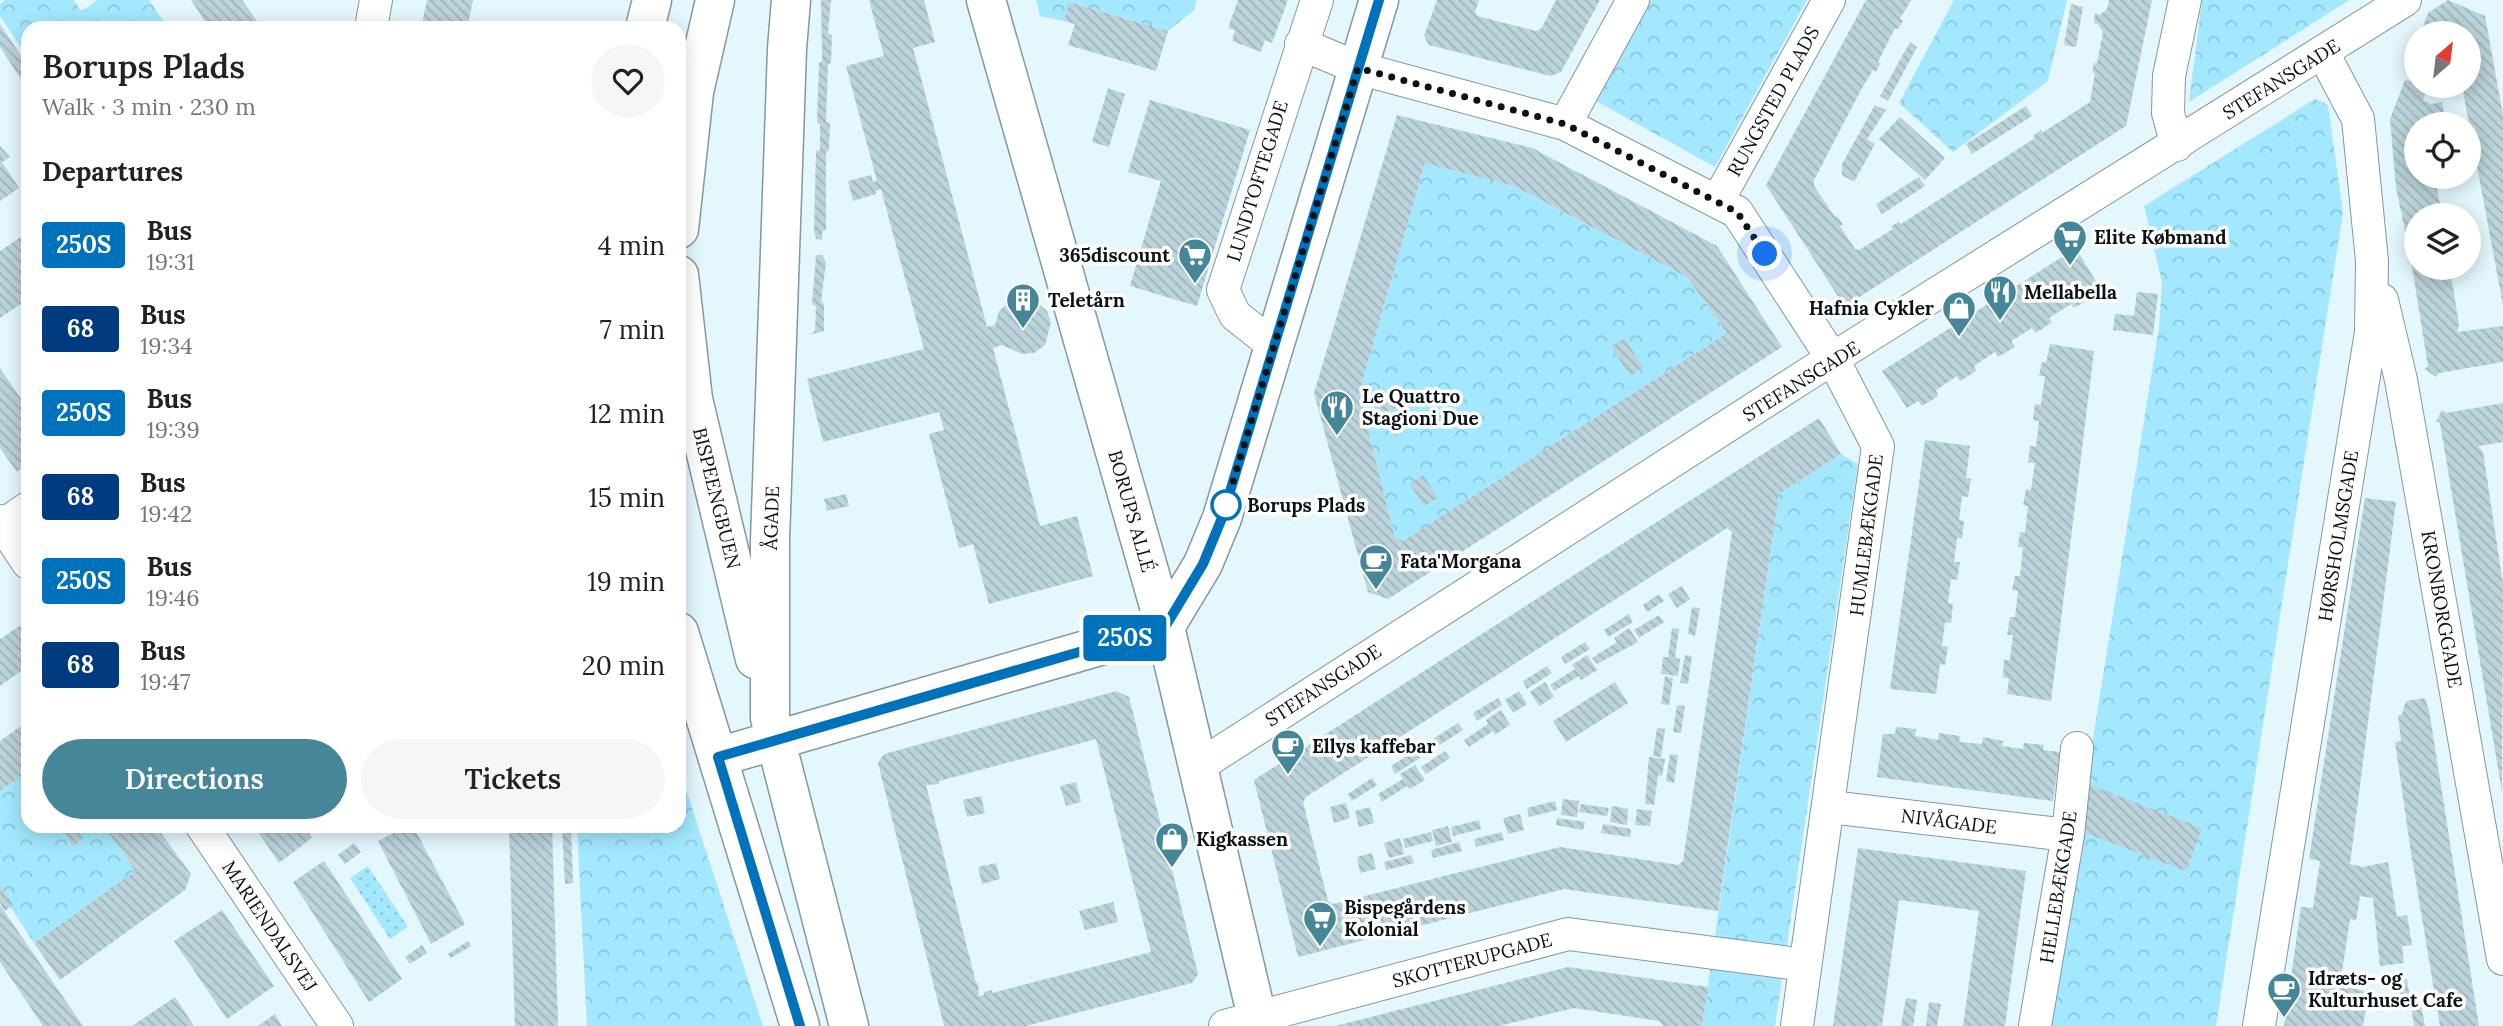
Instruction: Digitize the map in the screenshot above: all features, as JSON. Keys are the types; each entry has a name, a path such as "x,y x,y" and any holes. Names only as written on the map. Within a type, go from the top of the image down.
{"street":[{"path":"686,148 705,38 715,0"},
{"name":"ÅGADE","path":"791,0 770,527 772,730 849,1026"},
{"name":"BORUPS ALLÉ","path":"986,0 1165,627 1199,766 1247,1024"},
{"name":"LUNDTOFTEGADE","path":"1274,346 1235,314 1223,290 1317,0"},
{"path":"718,757 772,730 1165,627 1203,564 1222,518 1379,0"},
{"path":"1565,124 1633,0"},
{"name":"RUNGSTED PLADS","path":"1717,202 1829,0"},
{"path":"2177,145 2168,113 2169,76 2185,0"},
{"name":"STEFANSGADE","path":"1199,766 1547,541 2405,0"},
{"name":"HUMLEBÆKGADE","path":"1301,44 1358,68 1565,124 1737,212 1834,361 1878,446 1830,807 1797,1026"},
{"name":"HØRSHOLMSGADE","path":"2259,1026 2371,332 2372,261 2358,118 2323,53"},
{"name":"KRONBORGGADE","path":"2372,261 2401,380 2503,959"},
{"name":"BISPEENGBUEN","path":"686,337 693,399 772,730"},
{"path":"8,520 21,548"},
{"path":"686,654 800,1026"},
{"name":"HELLEBÆKGADE","path":"2035,1026 2068,835 2077,748"},
{"name":"NIVÅGADE","path":"1830,807 2068,835"},
{"name":"MARIENDALSVEJ","path":"207,833 337,1026"},
{"name":"SKOTTERUPGADE","path":"1247,1024 1568,934 1805,965"}],"green space":[{"path":"5,0 73,0 82,11 97,0 149,0 163,21 21,21 21,48 0,16 0,4"},
{"path":"1036,0 1197,0 1193,11 1168,31 1070,2 1064,21 1040,16"},
{"path":"1651,0 1807,0 1715,167 1596,101"},
{"path":"1954,0 2067,0 2048,81 1953,152 1899,103"},
{"path":"2202,0 2349,0 2189,102"},
{"path":"2315,99 2328,105 2343,212 2216,1026 2047,1026 2159,327 2162,282 2144,206"},
{"path":"1425,163 1514,186 1687,277 1727,333 1403,541 1395,538 1359,393"},
{"path":"1841,454 1858,464 1775,1026 1702,1026 1779,494"},
{"path":"21,776 21,833 109,833 135,871 34,943 0,891 0,791"},
{"path":"686,790 763,1026 587,1026 577,833 686,833"},
{"path":"368,866 408,927 390,939 350,878"}],"building":[{"path":"191,0 242,0 257,21 204,21"},
{"path":"427,0 473,0 468,21 422,21"},
{"path":"821,0 831,0 828,33 832,35 826,122 830,124 829,150 826,152 826,230 822,232 822,240 816,239 814,231 816,151 820,150 820,124 817,123 819,63 822,61"},
{"path":"869,0 924,0 935,42 913,48 987,327 995,325 999,311 1018,298 1035,301 1047,311 1051,322 1045,345 1034,353 1022,354 1002,345 993,348 1040,526 1077,516 1093,576 989,604 973,544 959,548 929,434 944,430 939,412 823,442 807,379 924,349 881,189 875,191 876,194 853,201 848,181 871,175 873,182 877,181 846,66 884,56"},
{"path":"1238,0 1288,0 1272,43 1265,40 1261,52 1232,41 1235,30 1228,28"},
{"path":"1437,0 1479,0 1475,12 1477,16 1536,31 1541,29 1556,0 1600,0 1561,72 1551,76 1429,45 1424,36"},
{"path":"1866,0 1911,0 1900,19 1903,21 1898,29 1895,28 1878,62 1880,64 1876,72 1873,70 1862,88 1814,180 1814,186 1835,217 1843,224 1840,226 1855,249 1859,250 1893,229 1891,226 1899,222 1901,224 2035,138 2033,136 2041,130 2042,133 2090,102 2095,73 2092,72 2094,63 2097,63 2103,32 2098,24 2094,23 2095,13 2100,15 2107,9 2109,0 2152,0 2126,126 1850,303 1841,301 1766,185"},
{"path":"2448,0 2485,16 2503,115 2503,305 2481,187 2481,112 2467,112 2464,98 2482,98 2482,21 2425,21 2428,13"},
{"path":"1069,2 1168,31 1156,71 1068,45 1075,24 1064,21"},
{"path":"2071,4 2083,7 2076,47 2064,45"},
{"path":"0,24 21,56 21,79 0,47"},
{"path":"1910,42 1917,47 1888,101 1880,96"},
{"path":"2404,83 2404,98 2424,98 2431,104 2442,102 2444,112 2404,112 2404,189 2437,189 2440,203 2404,203 2404,226 2396,188 2390,119"},
{"path":"1108,88 1125,94 1109,147 1092,142"},
{"path":"1150,100 1250,130 1197,306 1130,286 1161,181 1128,172"},
{"path":"1875,105 1886,110 1867,139 1875,144 1854,182 1842,175 1842,164"},
{"path":"2026,106 2032,116 1972,154 1966,144"},
{"path":"1397,115 1532,148 1717,246 1782,347 1388,599 1368,592 1314,393","holes":["1425,163 1514,186 1687,277 1727,333 1403,541 1395,538 1359,393"]},
{"path":"1900,117 1945,158 1925,180 1879,139"},
{"path":"0,146 10,157 2,162 19,188 0,201"},
{"path":"1919,177 1925,186 1882,214 1876,204"},
{"path":"21,237 21,304 0,318 0,251"},
{"path":"2076,248 2098,285 2088,293 2091,298 2074,308 2071,304 2049,318 2052,322 2036,333 2032,328 2011,341 2015,347 1998,357 1995,352 1974,366 1976,371 1960,381 1957,376 1936,390 1938,396 1922,406 1918,401 1907,408 1882,371"},
{"path":"816,255 822,255 826,262 821,302 824,304 824,331 809,335 815,331 816,306 812,304"},
{"path":"2414,280 2452,280 2459,325 2457,332 2503,326 2503,362 2439,373 2436,377 2425,369 2428,366"},
{"path":"2137,292 2158,294 2153,335 2113,330 2115,314 2134,316"},
{"path":"1625,338 1643,368 1630,376 1611,346"},
{"path":"2050,344 2094,351 2051,701 2007,694 2009,679 2003,677 2004,660 2010,660 2013,635 2007,635 2010,617 2015,617 2018,591 2012,590 2015,576 2020,576 2023,547 2018,547 2020,532 2025,533 2028,506 2023,505 2026,489 2031,490 2035,463 2028,463 2030,446 2036,447 2039,421 2033,420 2035,404 2041,405 2045,376 2039,376 2042,362 2046,363"},
{"path":"0,368 21,399 21,469 17,472 0,448"},
{"path":"1403,389 1407,405 1379,413 1375,397"},
{"path":"2503,403 2503,442 2478,446 2483,452 2503,584 2502,792 2440,423 2436,421 2442,410 2446,413"},
{"path":"1819,418 1841,454 1779,494 1718,911 1564,889 1298,957 1254,780","holes":["1727,528 1732,532 1683,861 1678,865 1560,847 1333,904 1328,901 1303,802 1306,797"]},
{"path":"1925,440 1970,446 1966,478 1971,479 1968,497 1962,496 1959,520 1964,521 1962,538 1957,538 1954,562 1960,562 1957,580 1951,579 1948,603 1953,604 1951,623 1945,622 1942,646 1948,647 1945,665 1940,664 1936,694 1890,689"},
{"path":"1423,475 1438,498 1424,506 1410,484"},
{"path":"846,494 849,506 827,511 824,499"},
{"path":"2365,498 2396,502 2350,864 2363,867 2388,862 2397,917 2407,915 2412,945 2402,946 2404,963 2380,966 2373,898 2360,896 2356,921 2350,919 2341,979 2347,980 2346,987 2369,992 2363,1026 2284,1026 2301,907 2313,908 2320,861 2309,859"},
{"path":"1682,586 1690,599 1677,608 1668,594"},
{"path":"1659,594 1664,601 1647,612 1643,605"},
{"path":"1692,607 1700,608 1695,636 1688,634"},
{"path":"1629,614 1633,622 1608,637 1604,630"},
{"path":"1659,615 1664,622 1639,638 1634,630"},
{"path":"21,625 21,671 0,686 0,639"},
{"path":"1629,628 1638,642 1597,664 1592,658 1617,642 1614,638"},
{"path":"1672,628 1679,629 1675,658 1680,659 1678,676 1661,674 1663,657 1668,657"},
{"path":"1585,642 1590,649 1565,664 1561,657"},
{"path":"1587,655 1597,670 1581,680 1579,676 1554,691 1550,685 1575,669 1572,665"},
{"path":"1685,655 1692,656 1688,684 1680,683"},
{"path":"1547,666 1552,673 1527,689 1523,681"},
{"path":"1665,676 1673,678 1669,705 1661,704"},
{"path":"1545,682 1554,697 1539,706 1530,692"},
{"path":"1615,682 1628,703 1566,742 1553,721"},
{"path":"1117,691 1129,697 1198,974 1192,983 1026,1026 944,1026 878,763 884,754","holes":["1096,739 1151,952 992,993 992,990 984,992 984,995 979,996 978,983 926,785 939,784 939,781"]},
{"path":"1519,691 1527,704 1513,713 1505,700"},
{"path":"1498,698 1502,705 1477,721 1473,713"},
{"path":"2425,698 2479,1026 2440,1026 2410,846 2395,742 2401,741 2398,715 2402,715 2407,701"},
{"path":"1677,705 1685,706 1681,733 1673,732"},
{"path":"1501,710 1510,725 1495,735 1493,731 1469,747 1464,740 1488,724 1486,720"},
{"path":"1458,723 1463,730 1438,746 1433,739"},
{"path":"21,726 21,776 0,791 0,741"},
{"path":"1896,727 1916,729 1915,736 1938,740 1939,733 1960,736 1959,742 1982,744 1983,737 2003,741 2002,746 2023,749 2024,743 2044,745 2043,750 2060,752 2053,801 1877,777 1883,734 1895,734"},
{"path":"1657,728 1665,729 1661,757 1653,756"},
{"path":"1415,751 1420,758 1395,774 1391,766"},
{"path":"1445,751 1450,758 1426,774 1421,767"},
{"path":"1670,754 1678,755 1674,783 1666,781"},
{"path":"1649,757 1665,759 1662,776 1658,775 1654,805 1645,804"},
{"path":"1415,765 1425,780 1410,789 1407,786 1382,802 1378,794 1403,779 1400,774"},
{"path":"1372,778 1377,785 1352,801 1348,794"},
{"path":"1076,782 1081,802 1066,806 1060,786"},
{"path":"2090,785 2202,828 2186,871 2075,829"},
{"path":"981,796 985,813 967,817 963,800"},
{"path":"1563,799 1579,801 1577,817 1561,815"},
{"path":"1555,801 1557,810 1529,817 1527,808"},
{"path":"1346,803 1350,818 1334,823 1330,807"},
{"path":"1581,804 1609,808 1607,816 1579,812"},
{"path":"1612,806 1628,809 1627,825 1610,822"},
{"path":"1370,807 1374,823 1359,827 1355,811"},
{"path":"1637,809 1652,811 1650,826 1635,825"},
{"path":"1520,814 1524,830 1508,834 1503,818"},
{"path":"1557,818 1585,822 1583,830 1556,825"},
{"path":"1479,820 1481,829 1453,836 1451,827"},
{"path":"1603,824 1631,829 1630,837 1601,833"},
{"path":"1448,826 1452,842 1436,846 1432,830"},
{"path":"1431,832 1433,841 1405,848 1403,839"},
{"path":"1502,832 1504,840 1476,847 1474,839"},
{"path":"65,833 79,833 83,839 73,846"},
{"path":"109,833 161,833 191,874 185,890 60,980 34,943 135,871"},
{"path":"259,833 309,833 312,838 279,863"},
{"path":"393,833 417,833 465,924 431,944 378,841"},
{"path":"509,833 552,833 558,1026 515,1026"},
{"path":"562,833 571,833 573,883 565,884"},
{"path":"1400,838 1404,854 1389,858 1384,843"},
{"path":"1459,842 1462,851 1433,858 1431,850"},
{"path":"354,843 361,852 345,864 338,855"},
{"path":"1858,848 2026,871 2005,1026 1963,1026 1979,911 1899,900 1882,1026 1833,1026"},
{"path":"1372,853 1376,869 1360,873 1357,857"},
{"path":"1411,855 1414,863 1386,870 1384,862"},
{"path":"324,861 402,979 369,1002 293,882"},
{"path":"996,863 1000,879 982,884 978,867"},
{"path":"0,886 13,905 5,911 0,903"},
{"path":"1113,902 1118,922 1085,930 1079,911"},
{"path":"0,905 83,1026 43,1026 0,962"},
{"path":"222,910 274,986 227,1019 174,941"},
{"path":"468,941 471,946 451,958 448,954"},
{"path":"422,945 427,953 410,964 405,957"},
{"path":"1568,967 1708,987 1702,1026 1663,1026 1659,1021 1574,1008 1499,1026 1335,1026"},
{"path":"2407,979 2411,1006 2396,1008 2392,981"},
{"path":"175,997 194,1026 132,1026"},
{"path":"1906,998 1917,1000 1913,1026 1901,1026"},
{"path":"1929,1002 1941,1004 1937,1026 1926,1026"},
{"path":"2421,1004 2425,1026 2414,1026 2411,1005"},
{"path":"275,1014 282,1026 258,1026"}],"bus line":[{"name":"250S","path":"800,1026 718,757 1165,627 1203,564 1222,518 1379,0"}],"place":[{"name":"Elite Købmand","path":"2070,267"},
{"name":"365discount","path":"1195,285"},
{"name":"Mellabella","path":"2000,322"},
{"name":"Teletårn","path":"1023,330"},
{"name":"Hafnia Cykler","path":"1959,338"},
{"name":"Le Quattro Stagioni Due","path":"1337,437"},
{"name":"Borups Plads","path":"1226,505"},
{"name":"Fata'Morgana","path":"1376,591"},
{"name":"Ellys kaffebar","path":"1288,776"},
{"name":"Kigkassen","path":"1172,869"},
{"name":"Bispegårdens Kolonial","path":"1320,948"},
{"name":"Idræts- og Kulturhuset Cafe","path":"2284,1019"}],"route":[{"path":"1226,505 1358,68 1565,124 1737,212 1765,254"}]}
